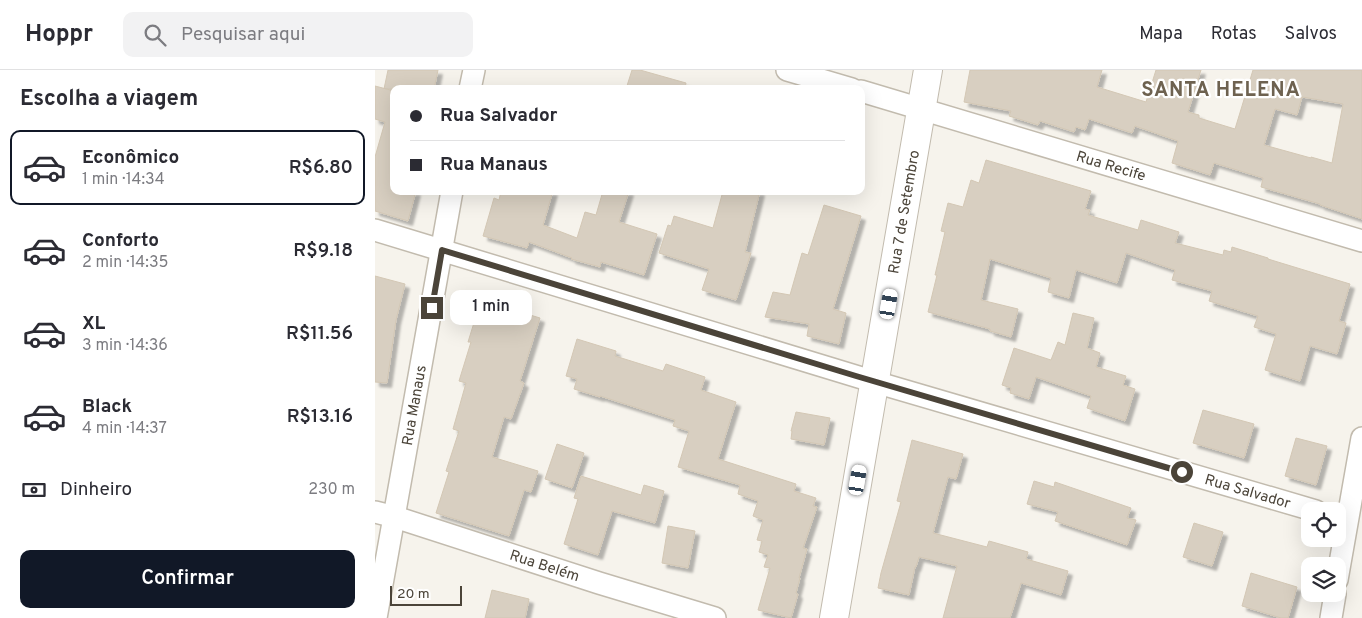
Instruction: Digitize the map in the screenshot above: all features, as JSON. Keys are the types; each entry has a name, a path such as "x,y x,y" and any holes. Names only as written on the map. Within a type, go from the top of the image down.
{"street":[{"path":"472,85 474,70"},
{"path":"787,70 838,85"},
{"name":"Rua 7 de Setembro","path":"834,618 928,70"},
{"name":"Rua Recife","path":"865,93 1362,241"},
{"name":"Rua Manaus","path":"376,618 385,515 442,250 451,195"},
{"name":"Rua Salvador","path":"375,230 875,382 1301,507"},
{"path":"1342,557 1362,438"},
{"name":"Rua Belém","path":"385,515 715,618"},
{"path":"1331,618 1334,602"}],"building":[{"path":"388,70 438,70 435,85 390,85 390,89 384,89"},
{"path":"632,70 640,70 686,83 686,85 627,85"},
{"path":"970,70 1102,70 1097,87 1146,102 1156,70 1201,70 1188,112 1199,115 1199,118 1235,129 1253,70 1362,70 1362,219 1320,204 1261,187 1263,178 1214,163 1210,175 1172,163 1178,141 1135,126 1132,133 1089,119 1085,130 1076,127 1074,132 1040,121 1038,125 1009,116 1011,111 964,102","holes":["1302,97 1343,104 1332,163 1264,145 1275,109 1297,115"]},
{"path":"375,86 390,90 390,195 415,195 408,221 375,211 375,157 385,122 375,119"},
{"path":"986,160 1091,191 1085,209 1090,210 1088,215 1138,230 1141,220 1179,232 1175,243 1223,255 1224,250 1231,252 1232,247 1350,284 1339,321 1346,323 1337,354 1310,346 1300,381 1265,370 1276,334 1254,327 1258,316 1209,301 1212,291 1172,280 1175,270 1126,253 1117,283 1076,270 1069,298 1048,292 1051,278 990,259 981,300 1018,309 1011,337 990,331 990,329 928,312 945,232 941,231 948,203 963,207 971,180 979,183"},
{"path":"500,195 552,195 543,225 577,238 585,212 596,215 602,195 628,195 619,222 657,234 644,275 601,262 600,267 571,259 529,242 527,248 483,236 494,198 499,200"},
{"path":"722,195 759,195 745,252 751,253 736,300 702,290 709,269 659,253 668,225 671,226 674,216 713,228"},
{"path":"824,205 861,216 833,309 846,313 839,344 807,336 809,324 765,317 773,292 790,295 802,253 808,255"},
{"path":"375,276 405,284 396,320 387,383 375,382"},
{"path":"481,300 540,318 520,381 524,383 511,419 504,417 492,457 538,471 531,492 524,490 509,536 436,513 449,472 446,471 459,431 453,429 466,383 459,381 471,342 468,342"},
{"path":"1073,313 1094,318 1087,348 1100,353 1096,367 1126,376 1123,385 1135,389 1125,421 1087,408 1091,396 1036,377 1029,399 1010,393 1011,388 1002,385 1014,348 1051,360 1058,342 1065,345"},
{"path":"577,339 616,351 615,356 663,371 666,364 705,377 701,390 736,402 718,459 796,484 794,491 816,498 813,506 817,507 803,548 807,549 791,618 758,610 770,568 764,567 768,555 759,552 762,541 757,540 763,520 753,516 758,501 738,494 740,485 678,467 689,431 673,426 675,420 574,389 577,379 566,376"},
{"path":"1203,410 1254,424 1244,458 1193,443"},
{"path":"796,412 830,418 824,445 791,439"},
{"path":"1296,438 1327,446 1316,485 1285,476"},
{"path":"912,440 963,454 956,479 948,477 933,533 987,547 989,541 1028,552 1026,559 1068,571 1061,595 1021,583 1010,618 943,618 957,566 919,557 909,595 878,588 901,502 897,501"},
{"path":"557,444 584,453 572,488 545,479"},
{"path":"581,476 641,495 644,485 664,491 655,523 612,511 598,555 564,544 578,499 574,498"},
{"path":"1034,481 1054,487 1055,482 1131,508 1127,518 1136,520 1127,545 1055,521 1058,512 1027,504"},
{"path":"1194,523 1223,532 1212,566 1183,557"},
{"path":"668,526 695,531 688,568 662,563"},
{"path":"1251,573 1297,587 1288,618 1281,618 1242,606"},
{"path":"492,590 529,599 525,618 485,618"}],"district":[{"name":"SANTA HELENA","path":"1221,89"}],"route":[{"path":"432,308 442,250 856,376 1182,472"}]}
